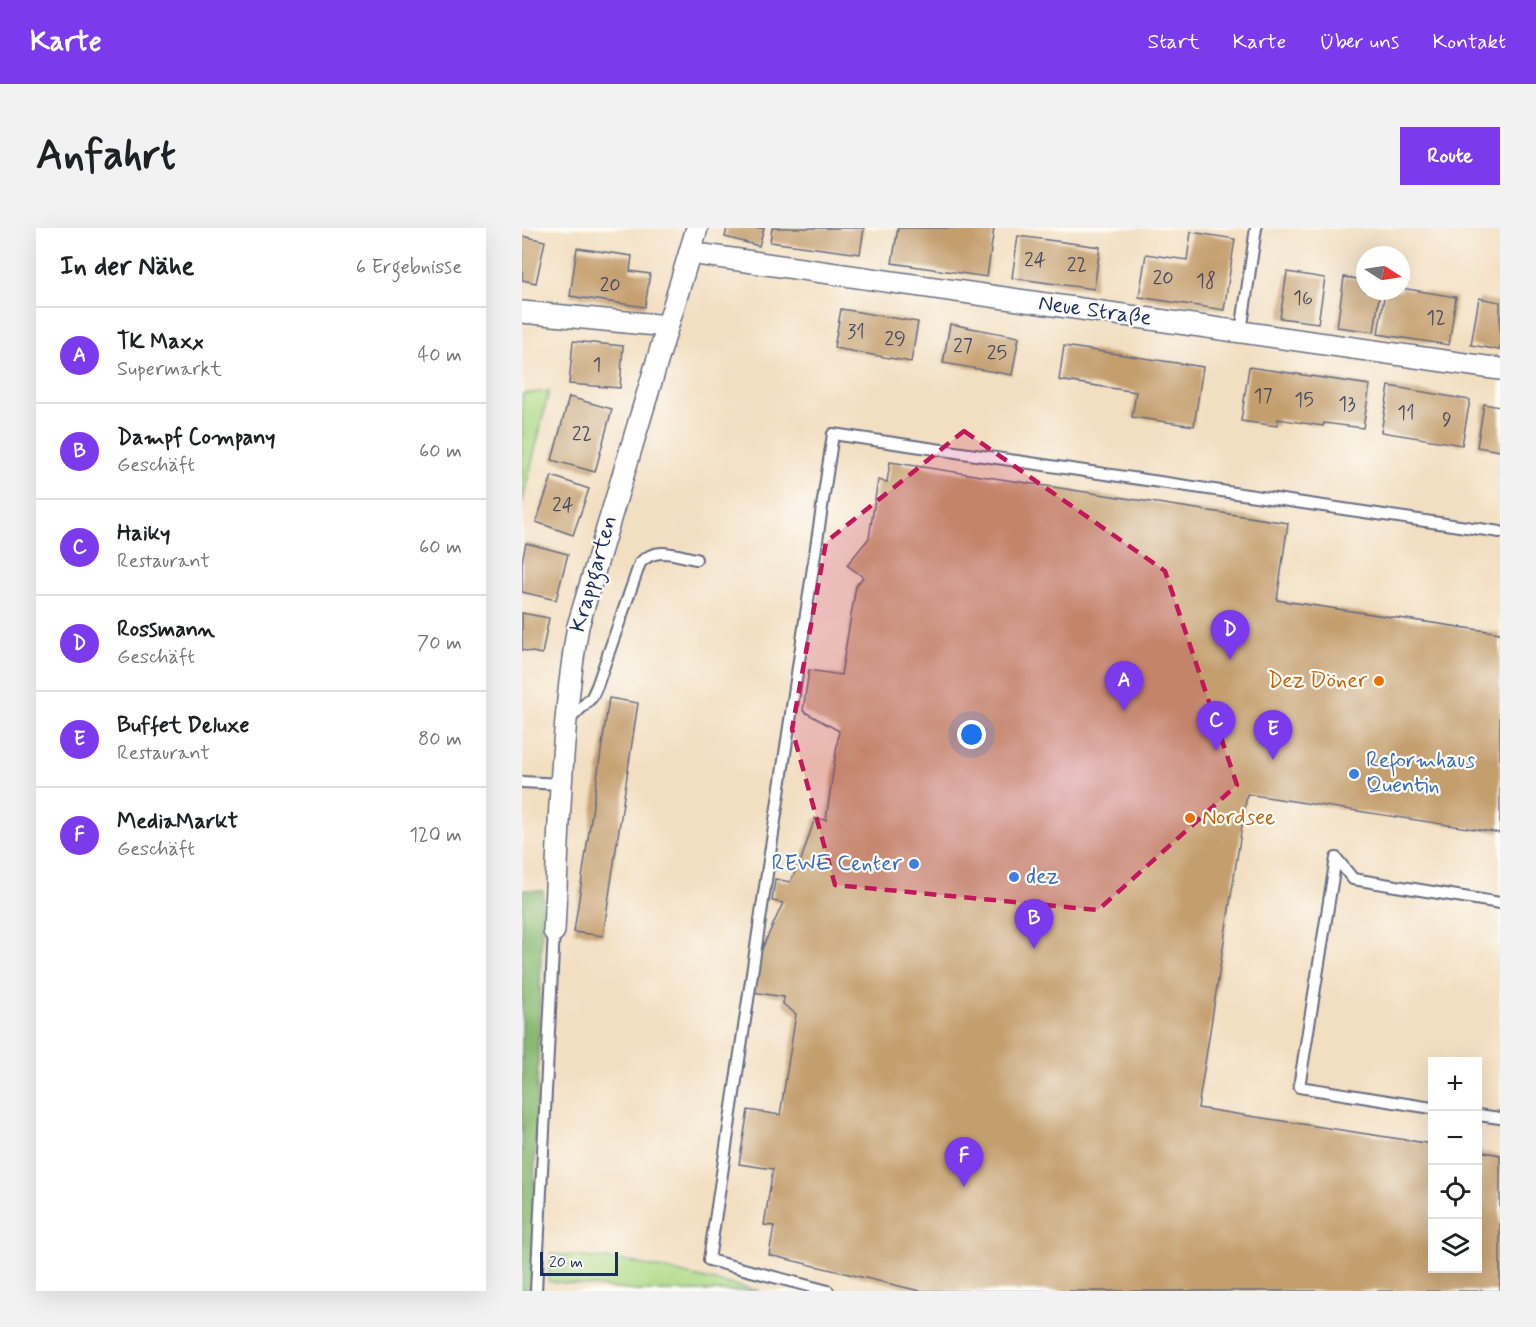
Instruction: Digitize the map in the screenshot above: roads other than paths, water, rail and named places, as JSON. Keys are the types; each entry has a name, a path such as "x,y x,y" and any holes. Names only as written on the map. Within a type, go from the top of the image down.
{"street":[{"name":"Krappgarten","path":"554,931 564,725 578,626 697,228"},
{"name":"Neue Straße","path":"690,253 1500,369"},
{"path":"522,312 667,326"}],"lane":[{"path":"1241,332 1256,228"},
{"path":"828,1291 709,1260 833,434 1500,532"},
{"path":"564,725 592,697 640,563 647,555 654,553 696,559"},
{"path":"522,782 561,784"},
{"path":"1428,1107 1299,1086 1336,858 1353,879 1500,903"},
{"path":"536,1291 554,931"},
{"path":"1482,1116 1500,1118"}],"place":[{"name":"Rossmann","path":"1230,660"},
{"name":"Dez Döner","path":"1379,681"},
{"name":"TK Maxx","path":"1124,711"},
{"name":"Haiky","path":"1216,751"},
{"name":"Buffet Deluxe","path":"1273,760"},
{"name":"Reformhaus Quentin","path":"1354,774"},
{"name":"Nordsee","path":"1190,818"},
{"name":"REWE Center","path":"914,864"},
{"name":"dez","path":"1014,877"},
{"name":"Dampf Company","path":"1034,949"},
{"name":"MediaMarkt","path":"964,1187"}]}
